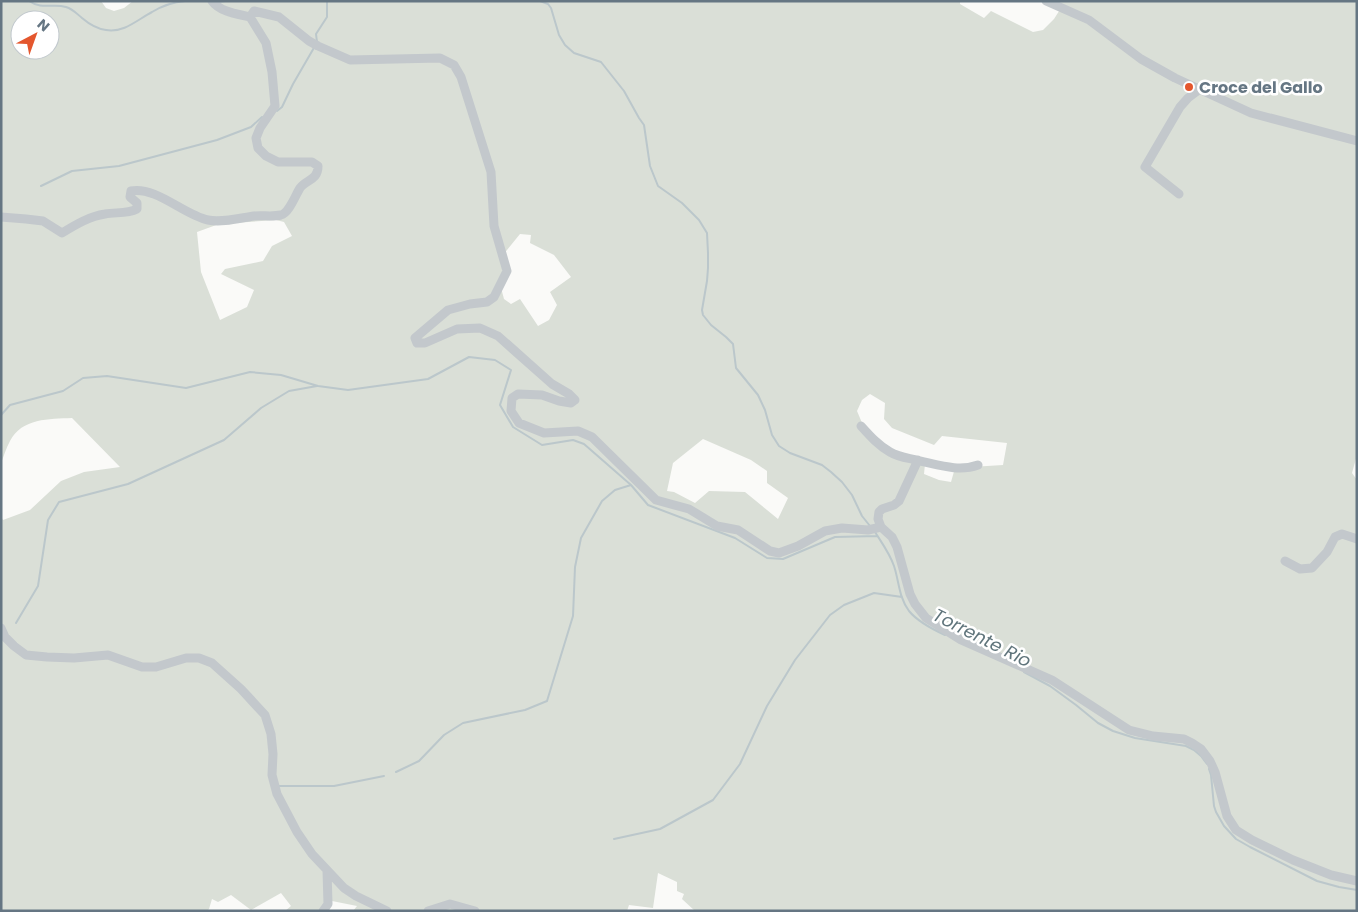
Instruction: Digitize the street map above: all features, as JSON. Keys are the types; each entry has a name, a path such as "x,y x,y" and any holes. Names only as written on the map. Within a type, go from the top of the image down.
{"street":[{"path":"1046,1 1088,20 1141,59 1175,78 1251,113 1357,141"},
{"path":"1,217 43,221 62,233 78,223 104,214 131,212 137,209 136,203 130,197 131,191 138,190 171,202 197,217 210,220 258,215 282,216 288,211 302,186 315,177 318,172 318,166 312,162 278,162 266,156 258,148 256,138 260,128 275,106 272,72 266,43 250,17 223,9 213,3"},
{"path":"250,17 254,11 279,17 309,41 350,60 440,58 454,65 461,77 491,172 494,226 507,271 494,297 487,302 448,310 415,338 418,343 425,343 457,329 480,328 498,336 552,384 575,400 571,403 542,396 518,394 512,398 511,412 520,423 544,433 578,431 592,437 656,500 689,509 717,526 738,530 770,551 779,554 825,531 842,528 875,528 892,537 897,547 910,594 926,618 961,640 1052,680 1129,730 1152,736 1184,740 1201,749 1210,761 1227,816 1236,830 1252,840 1294,860 1331,875 1357,881"},
{"path":"1179,194 1146,167 1180,107 1200,89"},
{"path":"861,426 874,441 902,458 944,467 970,468 978,464"},
{"path":"875,528 879,512 900,501 918,460"},
{"path":"1286,561 1300,569 1312,568 1327,552 1335,537 1342,534 1357,539"},
{"path":"1,628 5,637 26,654 74,658 108,655 142,667 156,667 186,658 199,658 212,663 265,715 271,734 273,754 272,775 277,794 297,832 312,854 344,888 387,911"},
{"path":"323,911 328,904 326,870"},
{"path":"428,911 450,904 475,911"}],"shaded area":[{"path":"1,1 101,1 106,8 114,11 124,8 133,1 960,1 960,4 984,18 991,11 1033,32 1043,30 1054,19 1061,8 1047,1 1357,1 1357,455 1352,473 1357,480 1357,911 695,911 682,899 684,894 677,891 677,882 658,873 653,908 629,905 627,911 353,911 357,906 332,901 327,911 285,911 291,906 281,893 251,910 231,895 218,902 212,899 207,911 1,911 1,517 3,520 30,510 61,481 84,472 120,467 72,418 37,421 29,424 15,433 1,463","holes":["276,220 284,222 292,236 272,246 263,261 225,269 221,274 254,290 247,307 220,320 201,272 197,232 219,224","520,234 531,235 530,243 554,255 571,277 550,292 557,305 549,320 538,326 520,299 511,304 504,299 500,284 503,255","870,394 885,403 884,419 892,428 934,445 942,436 1007,443 1003,465 955,468 951,482 924,474 925,464 879,444 865,430 857,411 862,400","703,439 751,460 767,471 767,483 788,498 778,519 745,492 709,491 695,503 674,492 667,491 673,463"]}],"waterway":[{"path":"29,1 43,6 66,7 94,26 113,30 125,28 164,6 185,1"},
{"path":"218,2 225,1"},
{"path":"317,42 316,34 327,17 327,1"},
{"name":"Torrente Rio","path":"540,1 548,4 551,8 559,35 565,45 574,53 601,62 624,91 644,125 650,166 658,186 682,203 699,220 707,233 708,268 702,310 703,315 711,325 733,344 736,368 758,395 765,410 772,435 779,446 790,453 822,465 842,482 870,526"},
{"path":"277,111 282,107 315,46"},
{"path":"41,186 72,171 119,166 217,140 251,127 262,117"},
{"path":"1,415 10,405 63,391 83,378 107,376 186,388 250,372 281,375 318,386 348,390 428,379 469,357 495,360 511,370 500,405 513,427 542,445 573,440 584,444 631,485 648,505 735,538 767,558 783,559 835,537 877,536"},
{"path":"16,623 38,586 48,520 59,502 128,484 224,440 261,408 289,391 317,386"},
{"path":"396,772 419,761 444,735 463,723 525,710 547,701 573,616 575,567 581,538 602,501 615,490 631,485"},
{"name":"Torrente Rio","path":"875,532 892,562 901,595 909,611 921,622 945,635"},
{"path":"614,839 660,829 713,800 740,764 767,706 795,660 830,615 844,605 874,593 902,597"},
{"name":"Torrente Rio","path":"1024,672 1050,686 1098,723 1113,731 1135,738 1186,746 1194,750 1207,764"},
{"name":"Torrente Rio","path":"1209,769 1216,812 1224,826 1236,839 1317,881 1357,890"},
{"path":"279,786 334,786 384,776"}],"place":[{"name":"Croce del Gallo","path":"1189,87"}]}
